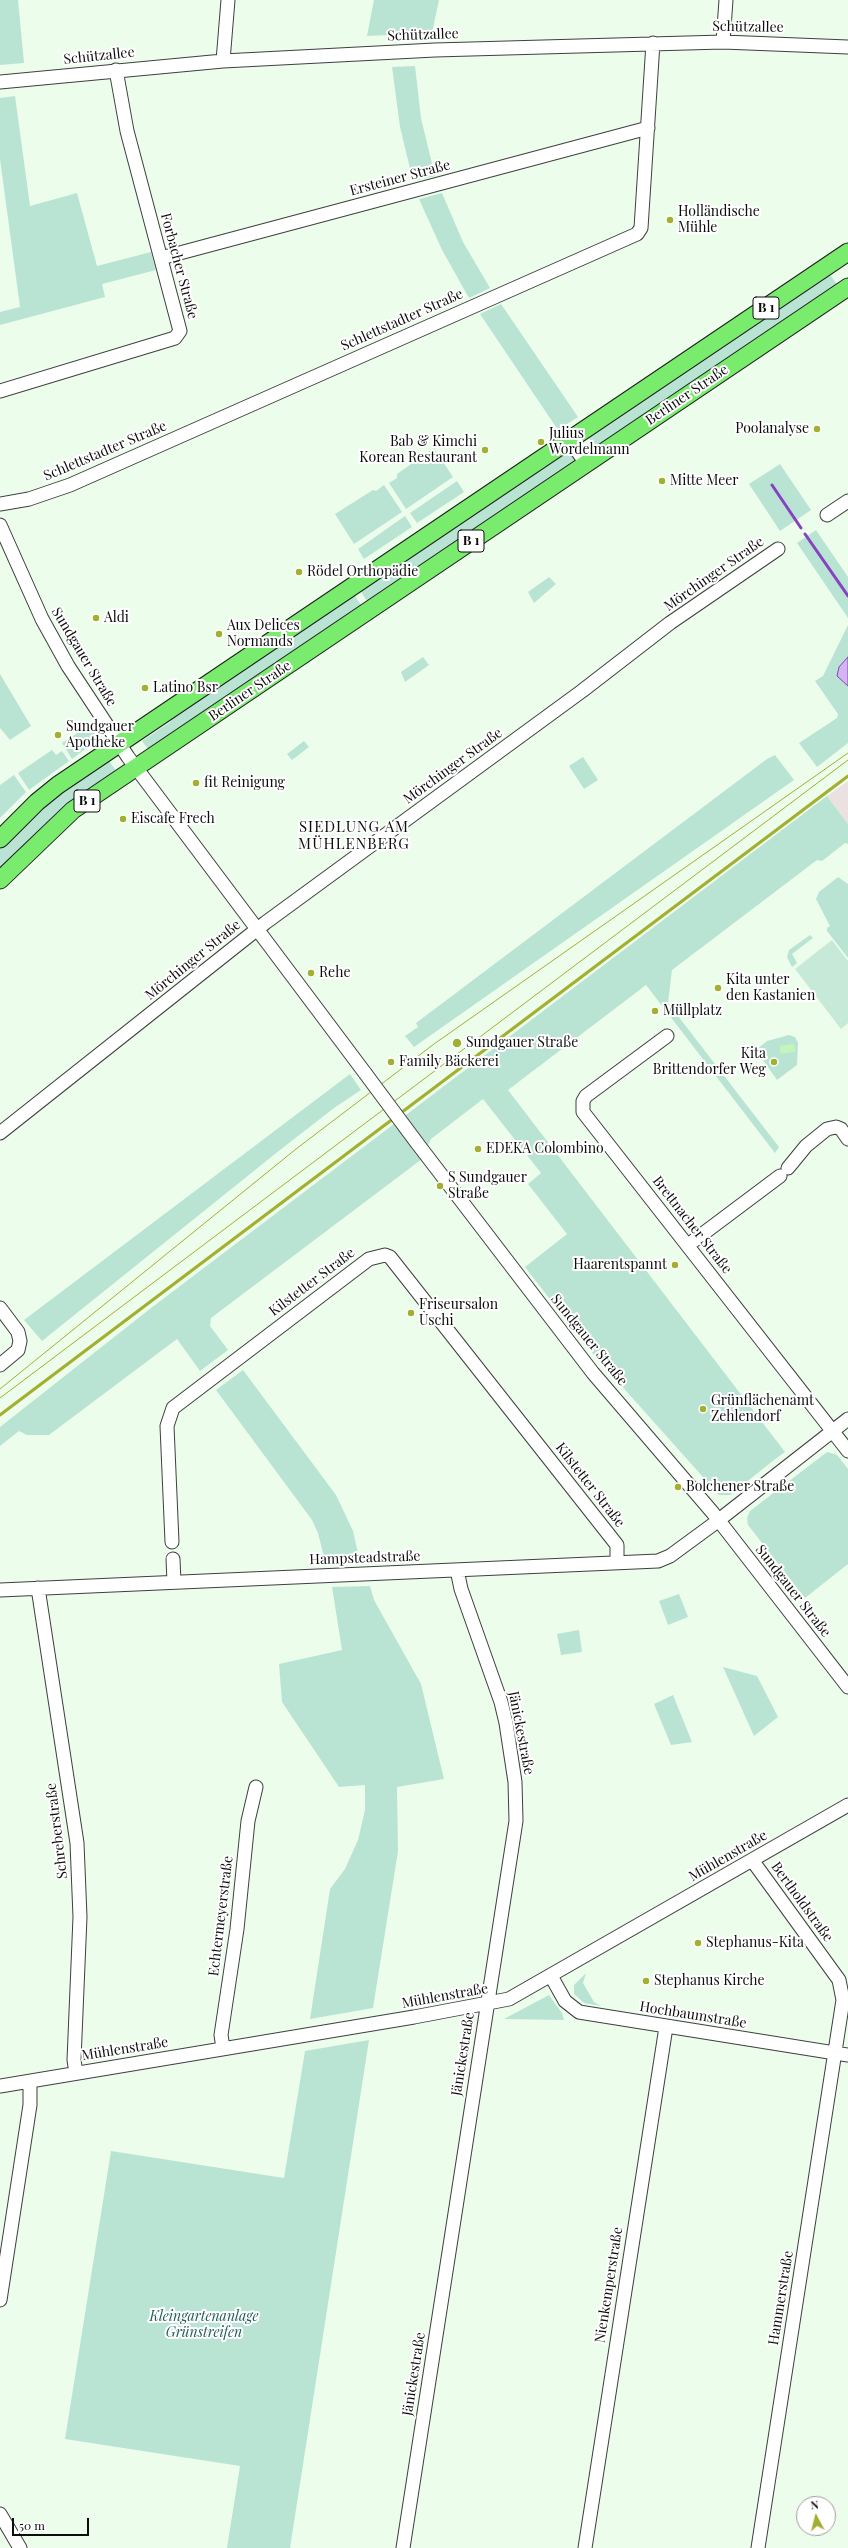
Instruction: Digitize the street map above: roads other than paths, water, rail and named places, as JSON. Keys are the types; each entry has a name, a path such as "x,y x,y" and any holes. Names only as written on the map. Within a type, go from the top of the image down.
{"main road":[{"name":"Berliner Straße","path":"0,839 36,802 848,252"},
{"name":"Berliner Straße","path":"0,880 63,819 136,768 848,287"}],"street":[{"path":"223,61 228,0"},
{"path":"724,42 726,0"},
{"name":"Schützallee","path":"0,82 223,61 435,50 724,42 848,47"},
{"name":"Schlettstadter Straße","path":"0,504 29,499 70,485 637,234 641,228 653,43"},
{"name":"Forbacher Straße","path":"0,391 175,338 180,331 128,131 116,70"},
{"name":"Ersteiner Straße","path":"161,258 648,128"},
{"path":"570,440 586,464"},
{"path":"827,515 848,501"},
{"name":"Sundgauer Straße","path":"0,525 42,619 68,666 136,768 366,1073 417,1144 593,1374 718,1520 848,1687"},
{"name":"Mörchinger Straße","path":"0,1133 257,930 582,691 670,623 778,549"},
{"name":"Brettnacher Straße","path":"666,1036 586,1096 583,1101 583,1112 848,1451"},
{"path":"688,1245 784,1172 806,1146 827,1129 841,1129 848,1139"},
{"name":"Kilstetter Straße","path":"172,1542 167,1426 173,1408 369,1259 385,1255 390,1257 617,1545 617,1563"},
{"path":"0,1308 18,1332 20,1341 18,1350 0,1365"},
{"path":"718,1520 848,1419"},
{"name":"Hampsteadstraße","path":"0,1590 658,1561 670,1556 718,1520"},
{"path":"173,1559 174,1582"},
{"name":"Jänickestraße","path":"403,2548 516,1821 516,1788 510,1741 501,1702 461,1589 457,1570"},
{"name":"Schreberstraße","path":"38,1588 77,1844 80,1917 74,2060 76,2073"},
{"name":"Echtermeyerstraße","path":"224,2048 222,2035 237,1929 248,1821 256,1787"},
{"name":"Mühlenstraße","path":"0,2086 487,2005 509,2000 848,1805"},
{"name":"Bertholdstraße","path":"752,1860 840,1984 843,2000 842,2054"},
{"name":"Hochbaumstraße","path":"551,1976 565,2001 579,2012 842,2054"},
{"name":"Nienkemperstraße","path":"585,2548 666,2027"},
{"name":"Hammerstraße","path":"758,2548 842,2054"},
{"path":"0,2300 30,2105 30,2080"},
{"path":"0,2514 20,2548"}],"waterway":[{"path":"772,485 801,528"},
{"path":"805,534 848,596"}],"tram line":[{"path":"0,1389 296,1149 434,1044 848,753"},
{"path":"0,1398 848,760"}],"railway":[{"path":"0,1415 848,776"}],"place":[{"name":"Holländische Mühle","path":"670,220"},
{"name":"Poolanalyse","path":"817,429"},
{"name":"Julius Wordelmann","path":"541,442"},
{"name":"Bab & Kimchi Korean Restaurant","path":"485,450"},
{"name":"Mitte Meer","path":"662,481"},
{"name":"Rödel Orthopädie","path":"299,572"},
{"name":"Aldi","path":"96,618"},
{"name":"Aux Delices Normands","path":"219,634"},
{"name":"Latino Bsr","path":"145,688"},
{"name":"Sundgauer Apotheke","path":"58,735"},
{"name":"fit Reinigung","path":"196,783"},
{"name":"Eiscafe Frech","path":"123,819"},
{"name":"Rehe","path":"311,973"},
{"name":"Kita unter den Kastanien","path":"718,988"},
{"name":"Müllplatz","path":"655,1011"},
{"name":"Sundgauer Straße","path":"457,1043"},
{"name":"Family Bäckerei","path":"391,1062"},
{"name":"Kita Brittendorfer Weg","path":"774,1062"},
{"name":"EDEKA Colombino","path":"478,1149"},
{"name":"S Sundgauer Straße","path":"440,1186"},
{"name":"Haarentspannt","path":"675,1265"},
{"name":"Friseursalon Uschi","path":"411,1313"},
{"name":"Grünflächenamt Zehlendorf","path":"703,1409"},
{"name":"Bolchener Straße","path":"678,1487"},
{"name":"Stephanus-Kita","path":"698,1943"},
{"name":"Stephanus Kirche","path":"646,1981"}],"district":[{"name":"SIEDLUNG AM MÜHLENBERG","path":"354,836"}],"park label":[{"name":"Kleingartenanlage Grünstreifen","path":"204,2326"}]}
